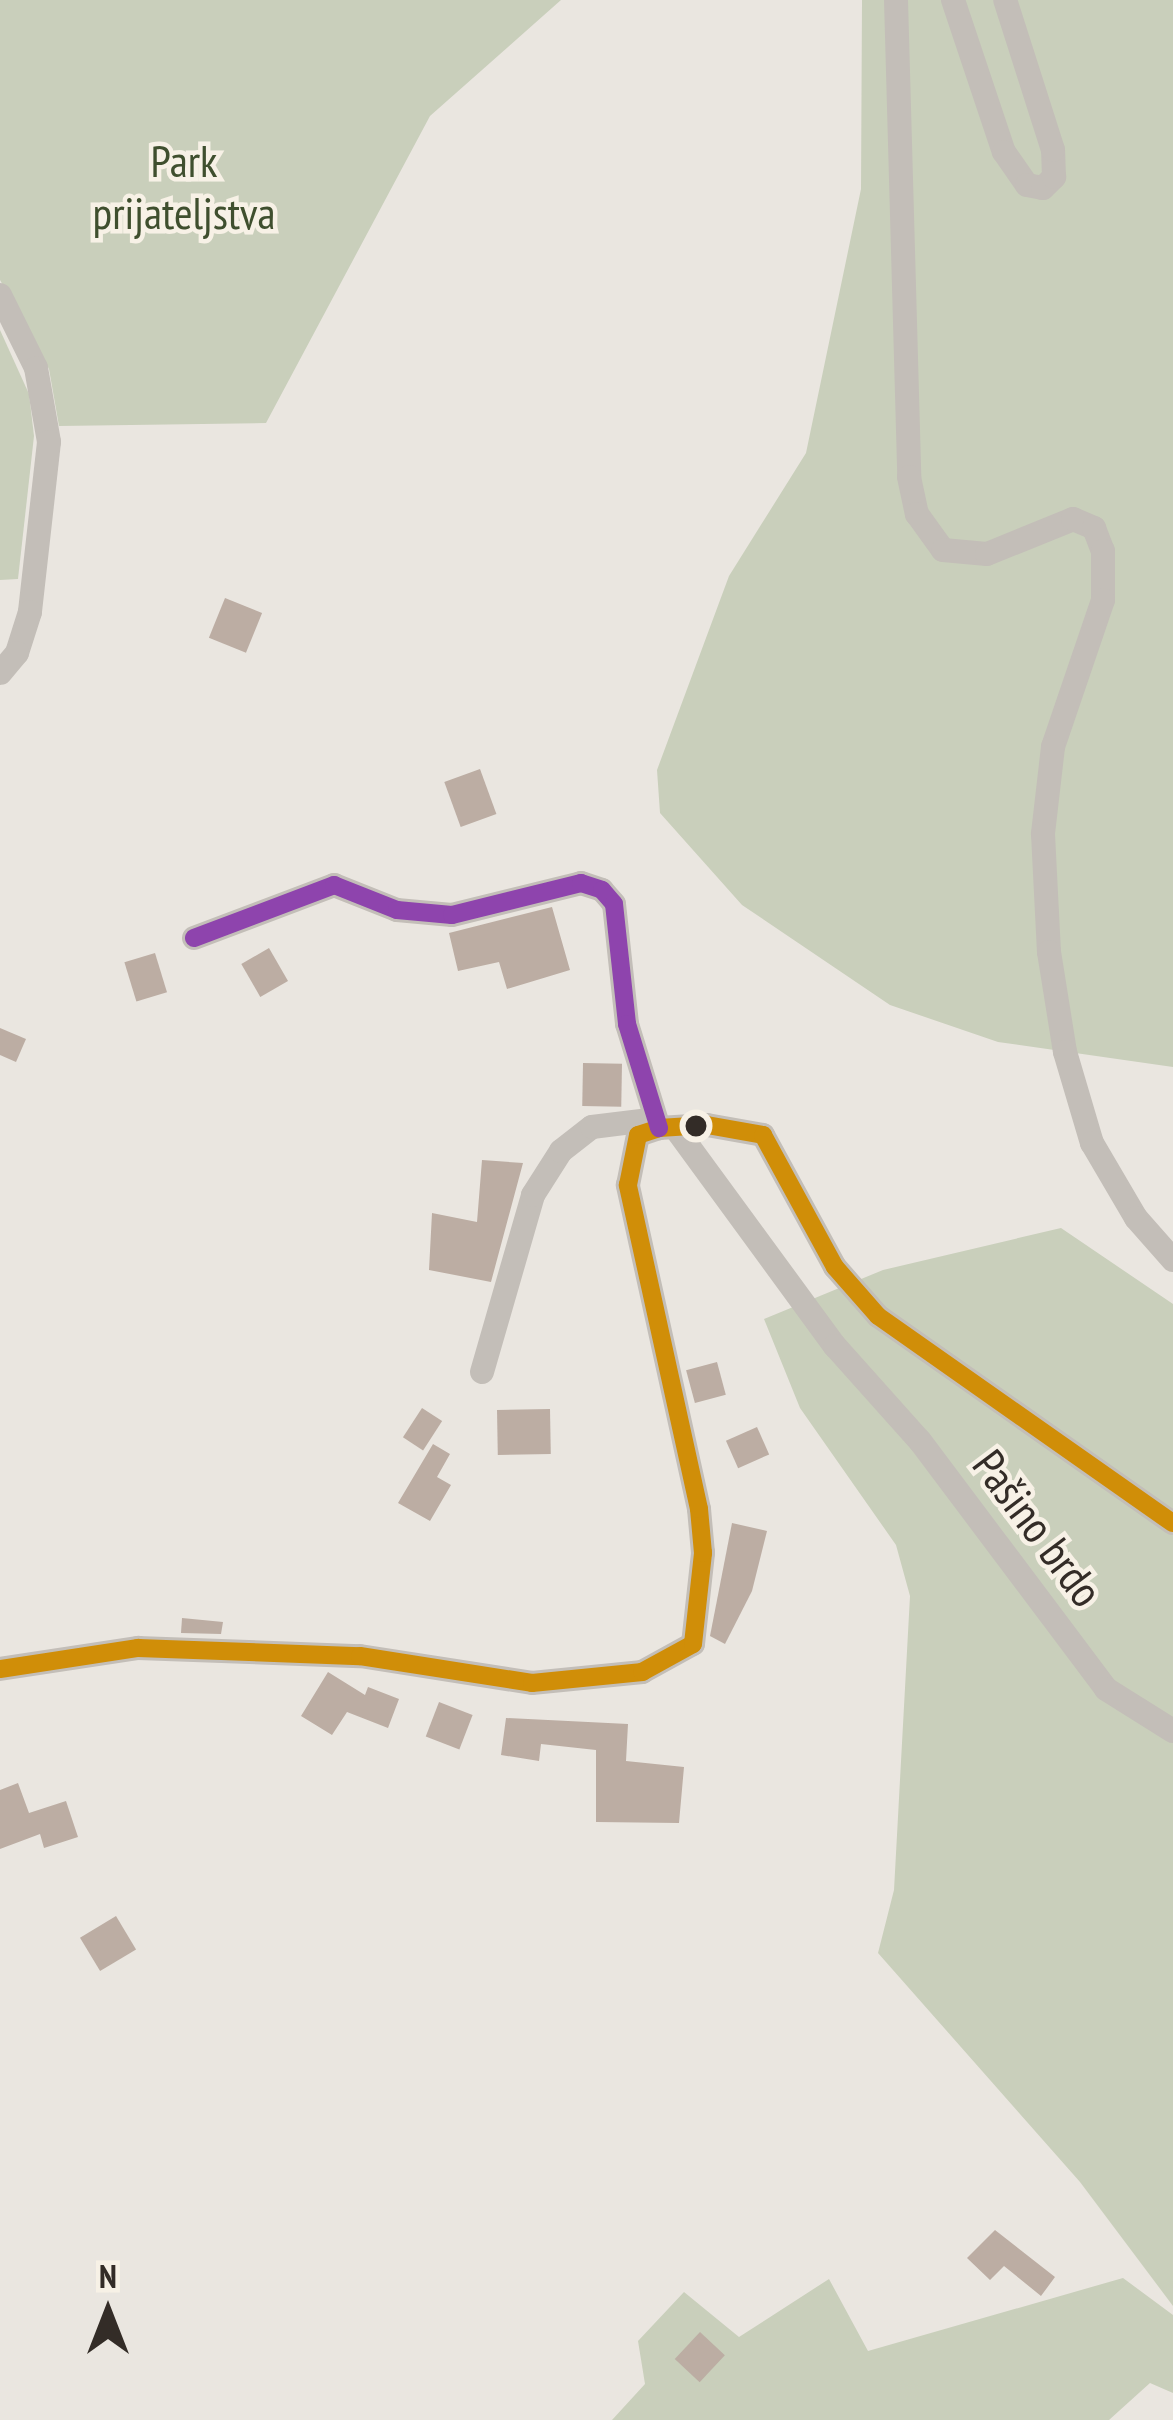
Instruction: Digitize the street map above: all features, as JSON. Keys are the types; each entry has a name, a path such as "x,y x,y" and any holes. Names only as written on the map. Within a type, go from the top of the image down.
{"street":[{"path":"896,0 913,495 928,536 962,556 1073,519 1094,528 1102,551 1103,600 1053,747 1042,834 1049,952 1065,1052 1092,1143 1136,1218 1173,1260"},
{"path":"953,0 1004,152 1027,185 1043,188 1054,177 1053,150 1005,0"},
{"path":"0,296 36,368 49,442 30,612 17,653 0,673"},
{"name":"Pašino brdo","path":"194,938 334,884 398,910 452,915 581,883 602,890 614,904 627,1024 664,1125 835,1346 947,1476 1106,1689 1173,1732"},
{"path":"0,1669 138,1648 360,1656 532,1683 642,1672 693,1643 704,1553 699,1509 628,1185 638,1135 664,1125"},
{"path":"482,1372 533,1195 561,1151 592,1127 707,1125 763,1135 835,1267 878,1316 1173,1523"}],"green space":[{"name":"Park prijateljstva","path":"0,0 561,0 430,116 266,423 59,426 49,369 0,280"},
{"path":"862,0 1173,0 1173,1067 998,1042 890,1005 742,905 660,813 657,770 729,576 806,453 861,189"},
{"path":"0,330 29,394 34,436 18,579 0,580"},
{"path":"1061,1228 1173,1304 1173,2306 1080,2182 878,1953 894,1890 910,1596 896,1545 800,1408 764,1319 883,1270"},
{"path":"1123,2278 1173,2315 1173,2393 1150,2383 1109,2420 612,2420 645,2384 638,2341 684,2292 739,2337 829,2279 868,2351"}],"building":[{"path":"225,598 262,613 246,653 209,638"},
{"path":"480,769 496,814 461,827 444,782"},
{"path":"552,907 570,970 507,989 499,962 458,971 449,933"},
{"path":"269,948 288,981 260,997 241,964"},
{"path":"155,953 167,992 136,1002 124,962"},
{"path":"0,1028 26,1039 16,1062 0,1055"},
{"path":"583,1063 622,1064 621,1107 582,1106"},
{"path":"482,1160 523,1163 491,1282 429,1270 432,1213 477,1222"},
{"path":"717,1362 726,1395 695,1403 686,1370"},
{"path":"422,1408 442,1421 423,1450 403,1437"},
{"path":"550,1409 551,1454 498,1455 497,1410"},
{"path":"757,1427 769,1454 738,1468 726,1441"},
{"path":"433,1444 450,1454 437,1477 451,1485 430,1521 398,1503"},
{"path":"732,1523 767,1531 752,1591 725,1644 710,1636"},
{"path":"182,1618 223,1622 221,1634 181,1633"},
{"path":"328,1672 365,1695 368,1687 399,1699 388,1728 347,1712 332,1735 301,1716"},
{"path":"439,1702 473,1715 459,1749 426,1737"},
{"path":"506,1718 628,1724 626,1761 684,1767 679,1823 596,1822 596,1750 541,1744 539,1761 501,1755"},
{"path":"18,1783 29,1813 66,1801 78,1837 44,1848 40,1834 0,1849 0,1790"},
{"path":"116,1916 136,1949 100,1971 80,1938"},
{"path":"995,2230 1055,2277 1041,2296 1004,2266 990,2280 967,2258"},
{"path":"700,2332 725,2355 700,2382 675,2359"}],"transit line":[{"path":"194,938 334,885 397,910 452,915 581,883 602,890 614,904 627,1024 659,1128"},
{"path":"0,1669 138,1648 360,1656 532,1683 642,1672 693,1644 703,1553 699,1509 628,1185 638,1135 659,1128 707,1125 763,1135 835,1267 878,1316 1173,1523"}]}
